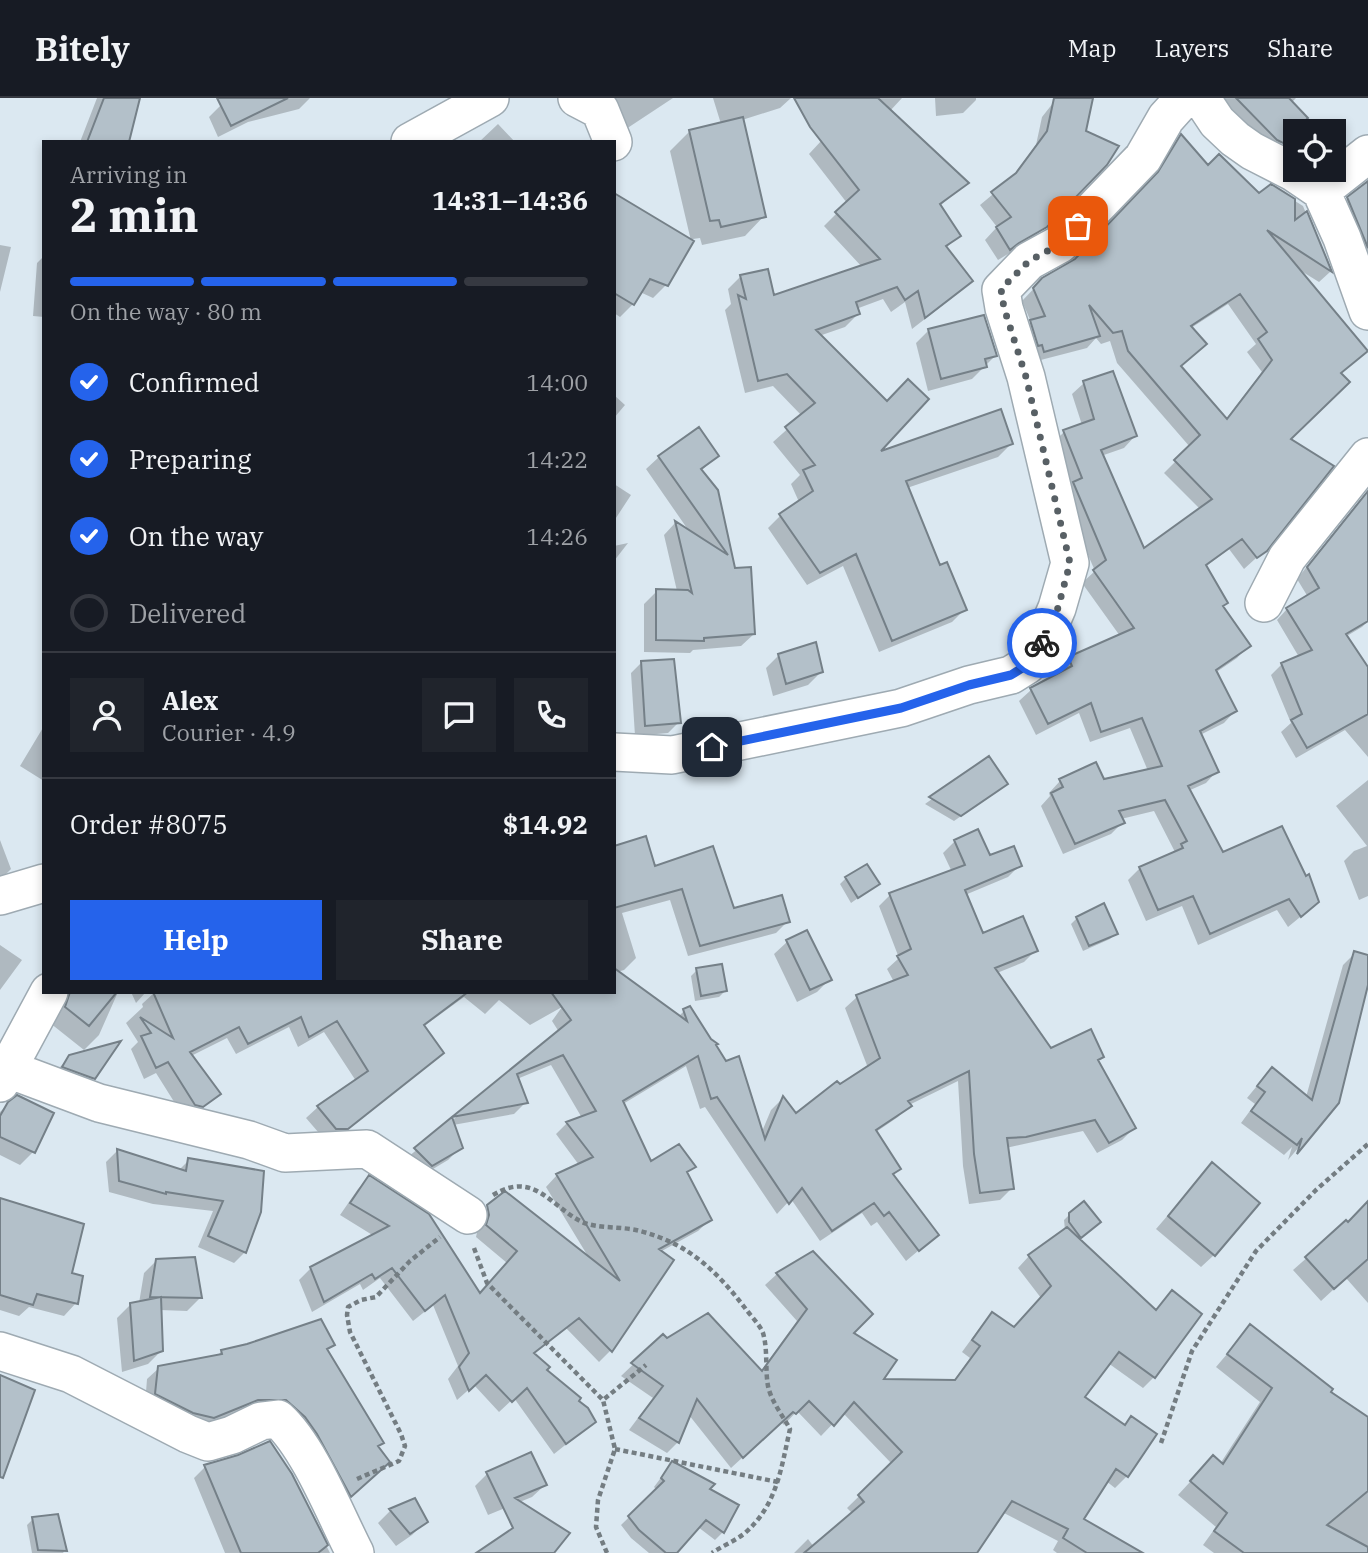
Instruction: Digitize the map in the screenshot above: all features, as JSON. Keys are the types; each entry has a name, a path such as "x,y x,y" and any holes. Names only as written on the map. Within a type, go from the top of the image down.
{"street":[{"path":"414,140 490,98"},
{"path":"577,98 600,110 613,140"},
{"path":"616,752 672,755 888,710 1011,675 1027,665 1039,650 1058,608 1070,563 1026,377 1004,308 1001,289 1029,261 1060,244 1143,158 1167,118 1184,98"},
{"path":"1201,98 1217,122 1235,139 1321,191 1342,238 1368,312"},
{"path":"1321,191 1368,154"},
{"path":"1264,603 1287,558 1368,457"},
{"path":"0,896 42,884"},
{"path":"48,994 4,1076 99,1103 249,1140 285,1153 367,1149 468,1215"},
{"path":"0,1351 71,1374 208,1442 232,1435 261,1421 278,1419 292,1432 355,1553"}],"path":[{"path":"1161,1443 1192,1351 1256,1251 1316,1189 1368,1144"},
{"path":"515,1186 539,1191 583,1222 641,1231 686,1250 708,1264 728,1285 763,1332 769,1389 790,1429 778,1482 768,1508 744,1534 712,1553"},
{"path":"324,1493 399,1461 405,1446 396,1421 350,1332 348,1307 361,1300 376,1297 410,1261 468,1215 475,1256 487,1283 603,1400 615,1449 598,1500 596,1527 607,1553"},
{"path":"603,1400 646,1365"},
{"path":"615,1449 778,1482"}],"building":[{"path":"104,98 140,98 130,140 88,140"},
{"path":"217,98 288,98 231,126"},
{"path":"794,98 878,98 969,183 940,204 961,236 946,246 973,281 925,318 918,291 905,300 897,287 856,302 860,314 816,330 887,401 908,379 929,399 881,451 1001,409 1013,444 906,481 940,565 947,562 967,610 892,641 856,554 820,573 779,514 813,491 803,470 815,465 785,427 815,403 787,374 758,381 738,295 746,299 740,275 768,269 774,295 880,259 835,212 859,190 810,127"},
{"path":"1054,98 1093,98 1086,131 1119,146 1107,165 1047,227 1010,250 996,227 1011,217 991,192 1016,173 1047,131"},
{"path":"1236,98 1289,98 1308,118 1283,119 1283,143"},
{"path":"743,117 766,217 721,227 719,220 710,221 689,130"},
{"path":"1181,134 1208,165 1219,154 1259,193 1271,184 1295,199 1295,220 1307,211 1332,272 1267,230 1368,351 1341,373 1350,382 1291,439 1334,466 1267,551 1257,558 1242,539 1206,565 1228,603 1223,606 1251,646 1216,670 1237,711 1200,731 1219,772 1188,786 1223,852 1282,826 1306,876 1309,874 1319,902 1301,917 1289,899 1210,934 1193,896 1158,910 1139,867 1183,848 1181,844 1187,841 1165,800 1119,811 1125,823 1075,844 1051,793 1063,787 1059,779 1096,762 1104,779 1162,766 1142,718 1101,732 1091,703 1048,724 1030,688 1072,666 1068,657 1134,628 1093,570 1106,560 1073,482 1082,478 1063,430 1094,419 1083,381 1113,371 1137,436 1101,450 1144,548 1212,499 1174,460 1200,435 1128,351 1122,331 1113,333 1089,305 1100,336 1044,352 1042,345 1038,346 1030,320 1045,316 1033,288 1042,278 1075,259 1158,172","holes":["1240,294 1267,332 1258,339 1272,360 1227,419 1181,366 1207,344 1191,326"]},
{"path":"1368,181 1368,248 1347,197"},
{"path":"616,194 694,241 668,286 650,279 634,305 616,294"},
{"path":"984,315 997,356 985,359 987,367 941,379 928,329"},
{"path":"699,427 719,456 701,469 718,490 735,568 751,567 755,634 704,638 704,641 656,640 656,589 688,590 692,593 675,521 728,555 658,456"},
{"path":"1368,491 1368,621 1346,634 1368,667 1368,714 1307,748 1291,720 1302,714 1281,663 1312,650 1286,608 1319,588 1307,567"},
{"path":"816,642 823,672 786,684 778,654"},
{"path":"674,659 681,723 645,726 641,661"},
{"path":"989,756 1008,784 961,816 929,797"},
{"path":"978,829 990,855 1014,846 1022,866 965,890 983,933 1023,916 1038,951 995,968 1051,1048 1091,1029 1104,1057 1098,1060 1136,1128 1109,1143 1095,1120 1026,1137 1007,1138 1014,1189 980,1193 974,1154 969,1071 908,1101 912,1106 876,1130 901,1169 893,1174 939,1235 919,1251 889,1212 884,1216 874,1203 832,1231 802,1188 789,1204 717,1097 711,1099 698,1056 623,1101 651,1161 679,1144 696,1167 687,1172 712,1220 659,1249 674,1260 612,1352 579,1318 534,1353 550,1367 547,1370 581,1398 579,1401 588,1408 596,1422 566,1444 527,1388 512,1402 486,1375 469,1391 459,1367 469,1353 445,1295 425,1311 392,1268 375,1279 372,1274 324,1302 310,1267 389,1226 350,1203 369,1175 429,1214 480,1293 517,1251 486,1225 489,1215 487,1205 505,1191 620,1281 556,1174 593,1157 566,1122 596,1111 563,1055 517,1074 528,1103 452,1117 571,1020 552,994 616,994 616,969 687,1021 683,1009 690,1006 711,1039 718,1044 716,1045 726,1061 739,1056 765,1139 783,1096 796,1113 837,1081 840,1084 880,1058 856,995 908,975 897,956 911,949 889,893 965,865 954,840"},
{"path":"646,836 655,866 713,846 734,908 782,895 790,922 700,946 682,889 616,907 616,845"},
{"path":"867,864 880,884 858,898 845,877"},
{"path":"1104,903 1118,934 1089,946 1076,917"},
{"path":"807,930 832,980 810,990 786,940"},
{"path":"1354,951 1368,955 1368,985 1339,1103 1297,1154 1302,1138 1297,1145 1251,1111 1265,1092 1257,1086 1272,1067 1312,1100"},
{"path":"722,964 727,991 701,996 696,968"},
{"path":"69,994 115,994 89,1026 65,1007"},
{"path":"154,994 465,994 424,1025 444,1053 348,1129 336,1129 317,1106 368,1071 337,1021 309,1037 301,1017 248,1044 239,1027 190,1052 221,1094 203,1107 195,1105 168,1062 156,1068 141,1036 151,1033 140,1017 173,1038"},
{"path":"121,1041 95,1079 62,1067 69,1055"},
{"path":"17,1095 54,1113 35,1153 0,1137 0,1116 8,1102"},
{"path":"452,1117 463,1148 432,1166 414,1148"},
{"path":"117,1149 186,1171 188,1158 264,1171 261,1212 246,1253 208,1236 223,1201 166,1194 119,1181"},
{"path":"1212,1162 1260,1203 1215,1256 1168,1216"},
{"path":"0,1198 84,1224 72,1273 83,1276 78,1304 37,1294 33,1305 0,1295"},
{"path":"1084,1201 1101,1222 1081,1238 1069,1222 1069,1213"},
{"path":"1368,1201 1368,1259 1334,1289 1305,1257 1346,1220 1348,1222"},
{"path":"1067,1227 1156,1310 1172,1290 1202,1314 1155,1378 1119,1352 1085,1397 1125,1425 1131,1416 1157,1434 1128,1477 1116,1469 1084,1519 1143,1553 1087,1553 1063,1538 1068,1529 1012,1501 977,1553 804,1553 864,1502 858,1495 902,1452 854,1402 834,1426 809,1401 796,1414 793,1412 743,1458 697,1399 679,1443 639,1418 663,1386 631,1363 663,1334 667,1338 708,1313 762,1371 807,1309 776,1273 813,1251 873,1314 854,1333 897,1360 884,1379 955,1380 980,1346 972,1340 992,1312 1014,1327 1051,1286 1028,1255"},
{"path":"195,1257 202,1298 150,1297 156,1259"},
{"path":"161,1297 163,1351 134,1361 130,1303"},
{"path":"321,1319 335,1345 327,1349 384,1443 378,1446 390,1462 351,1497 317,1434 305,1417 286,1400 258,1400 214,1418 193,1413 155,1394 158,1366 222,1354 221,1350"},
{"path":"1250,1324 1333,1389 1331,1392 1368,1417 1368,1491 1327,1525 1368,1547 1368,1553 1244,1553 1214,1531 1227,1513 1190,1481 1213,1455 1223,1464 1272,1388 1227,1354"},
{"path":"0,1375 35,1390 3,1478 0,1477"},
{"path":"270,1441 292,1474 328,1545 318,1553 241,1553 204,1465 238,1455"},
{"path":"531,1452 547,1485 515,1498 570,1533 554,1553 476,1553 513,1528 486,1472"},
{"path":"672,1461 715,1484 710,1489 739,1505 724,1533 706,1520 677,1553 666,1553 639,1530 628,1516 664,1481 661,1478"},
{"path":"415,1498 428,1522 410,1534 389,1509"},
{"path":"58,1514 67,1551 38,1550 32,1517"}],"way so far":[{"path":"1042,643 1058,608 1070,563 1026,377 1004,308 1001,289 1029,261 1060,244 1078,226"}],"route":[{"path":"712,747 901,708 969,685 1011,675 1027,665 1042,643"}]}
